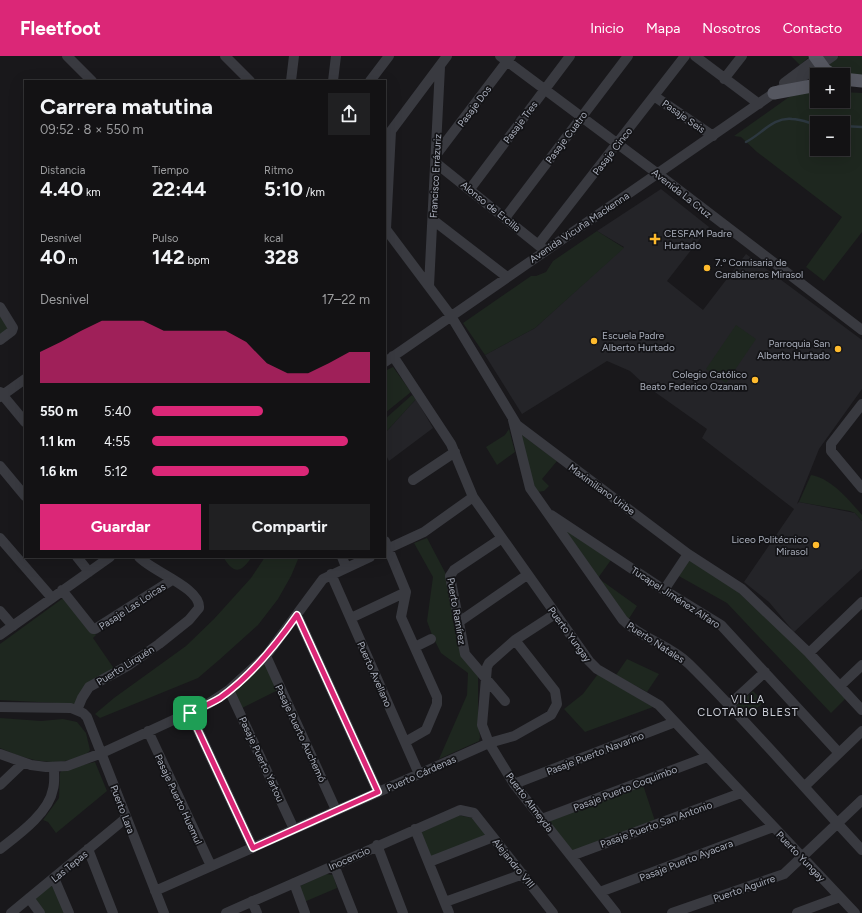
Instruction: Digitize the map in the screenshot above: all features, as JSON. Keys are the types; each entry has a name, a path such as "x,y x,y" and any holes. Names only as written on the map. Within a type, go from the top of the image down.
{"main road":[{"path":"818,59 826,68"},
{"path":"774,94 810,86"}],"street":[{"path":"68,56 91,80"},
{"path":"225,56 249,80"},
{"path":"291,80 294,56"},
{"path":"333,80 336,56"},
{"path":"386,198 388,135 447,56"},
{"name":"Pasaje Tres","path":"470,188 570,56"},
{"name":"Pasaje Cuatro","path":"505,218 628,56"},
{"name":"Pasaje Cinco","path":"542,248 617,144 685,56"},
{"path":"695,56 724,80 759,104"},
{"path":"724,80 742,56"},
{"name":"Avenida Vicuña Mackenna","path":"389,359 507,277 542,248 658,174 774,94 818,59 833,56"},
{"path":"371,80 384,58"},
{"name":"Avenida La Cruz","path":"506,58 544,89 862,330"},
{"name":"Pasaje Dos","path":"436,159 506,58"},
{"name":"Francisco Errázuriz","path":"429,286 440,67"},
{"name":"Pasaje Seis","path":"654,96 713,136"},
{"name":"Alonso de Ercilla","path":"436,159 542,248"},
{"path":"433,220 507,277"},
{"name":"Maximiliano Uribe","path":"386,230 450,316 513,420 533,438 688,554 742,589 809,654 862,710"},
{"path":"0,307 13,328 12,331 0,340"},
{"name":"Puerto Yungay","path":"389,359 455,452 473,497 592,665 659,705 855,913"},
{"path":"24,380 1,395 24,421"},
{"path":"862,405 832,444 831,451 862,488"},
{"name":"Puerto Natales","path":"513,420 530,488 623,620 634,630 684,660 805,786 862,850"},
{"path":"413,480 455,452"},
{"path":"0,466 24,495"},
{"path":"401,617 406,592 386,547 424,532 473,497"},
{"name":"Tucapel Jiménez Alfaro","path":"546,512 664,590 721,625 839,753"},
{"path":"0,538 52,598"},
{"name":"Puerto Ramírez","path":"502,538 450,574 465,654 486,681 505,701"},
{"path":"664,590 688,554"},
{"path":"78,558 89,572"},
{"path":"0,635 109,558"},
{"path":"140,558 154,570 172,580"},
{"path":"342,558 346,567"},
{"path":"0,754 23,763 54,767 80,763 220,698 266,656 323,579 368,558"},
{"name":"Puerto Avellano","path":"331,574 419,774"},
{"path":"460,622 527,575"},
{"name":"Pasaje Las Loicas","path":"62,590 93,629 95,629 172,580"},
{"name":"Puerto Lirquén","path":"77,710 89,687 129,665 166,639 198,612 200,604 192,592 172,580"},
{"path":"350,618 406,592"},
{"path":"393,598 436,693 437,704 424,732 405,742"},
{"path":"809,654 862,602"},
{"path":"0,610 13,626"},
{"name":"Puerto Almeyda","path":"555,614 516,640 489,663 482,725 489,742 514,784 616,913"},
{"path":"297,615 378,792"},
{"path":"414,647 431,639"},
{"name":"Puerto Cárdenas","path":"155,891 489,742 514,736 550,715 556,706 557,699 555,691 516,640"},
{"name":"Pasaje Puerto Auchemó","path":"266,656 336,810"},
{"path":"840,686 862,665"},
{"path":"728,706 765,672"},
{"name":"Pasaje Puerto Yartou","path":"229,690 294,829"},
{"path":"0,707 64,708 77,710"},
{"name":"Puerto Lara","path":"77,710 87,717 164,913"},
{"path":"190,713 253,848"},
{"name":"Pasaje Puerto Navarino","path":"514,784 675,722"},
{"path":"805,786 862,731"},
{"name":"Pasaje Puerto Huemul","path":"148,732 211,866"},
{"name":"Pasaje Puerto Coquimbo","path":"542,819 707,757"},
{"path":"0,785 23,763"},
{"path":"0,849 30,824 49,801 54,788 54,767"},
{"name":"Pasaje Puerto San Antonio","path":"571,856 741,793"},
{"name":"Puerto Aguirre","path":"672,913 784,874 862,800"},
{"name":"Inocencio","path":"226,913 456,811 469,811 474,813"},
{"name":"Alejandro VIII","path":"474,813 523,874 549,912"},
{"name":"Las Tepas","path":"11,913 126,818"},
{"name":"Pasaje Puerto Ayacara","path":"600,892 773,827"},
{"path":"415,829 449,913"},
{"path":"429,862 493,837"},
{"path":"378,845 403,913"},
{"path":"88,849 113,913"},
{"path":"334,865 353,913"},
{"path":"445,902 523,874"},
{"path":"54,878 68,913"},
{"path":"294,883 305,913"},
{"path":"797,913 840,896"},
{"path":"29,898 40,913"},
{"path":"252,901 257,913"}],"shaded area":[{"path":"791,56 810,56 800,65"},
{"path":"839,56 862,56 862,77 850,76 850,68 830,68 826,65"},
{"path":"810,92 810,108 850,108 850,92 862,93 862,232 824,281 806,267 842,217 757,152 741,137 734,136 789,97"},
{"path":"661,189 709,227 667,281 703,310 746,254 862,340 862,389 819,449 797,504 799,502 855,513 862,521 862,569 794,632 769,602 744,582 794,509 702,438 707,429 645,385 630,371 607,361 522,414 485,355 535,328 624,247 597,231"},
{"path":"597,231 624,248 535,328 485,355 463,323 531,276 536,276 546,272 553,261"},
{"path":"0,315 8,328 7,331 0,336"},
{"path":"736,325 756,339 726,383 706,369"},
{"path":"393,367 411,392 386,412 386,370"},
{"path":"412,395 416,399 386,432 386,418"},
{"path":"416,399 433,428 389,461 386,455 386,432"},
{"path":"509,429 515,452 497,465 486,447 505,435"},
{"path":"522,435 557,461 542,479 549,486 544,491 537,492 534,489"},
{"path":"811,475 826,480 839,490 862,515 862,521 855,513 850,511 799,502"},
{"path":"563,527 611,560 598,578"},
{"path":"427,538 448,578 461,645 478,676 479,741 439,759 467,695 468,673 441,653 427,621 433,577 414,543"},
{"path":"224,558 251,558 241,569 238,570 234,569"},
{"path":"264,558 299,558 291,576 278,599 258,625 198,678 100,718 95,714 114,698 186,646 214,619 251,578"},
{"path":"690,560 737,591 802,651 846,698 831,713 727,603 677,575 685,562"},
{"path":"599,579 637,606 628,620"},
{"path":"66,596 96,635 93,638 115,670 75,704 0,700 0,644"},
{"path":"627,659 659,674 647,692 616,675"},
{"path":"264,662 278,690 240,709 234,692"},
{"path":"598,674 653,707 585,732 564,709 583,694"},
{"path":"753,691 764,702 745,718 735,707"},
{"path":"0,718 41,721 63,719 77,722 86,733 90,750 86,754 77,758 57,762 47,762 19,755 0,748"},
{"path":"95,762 107,791 56,833 48,822 43,820 59,798 60,773 62,770"},
{"path":"643,785 655,821 571,852 548,821"},
{"path":"458,815 472,818 486,835 431,857 420,833"},
{"path":"326,874 333,875 337,888 304,902 300,886"},
{"path":"51,884 66,913 44,913 34,900"}],"waterway":[{"path":"746,142 773,123 785,119 799,120 810,123"},
{"path":"850,126 862,127"}],"place":[{"name":"CESFAM Padre Hurtado","path":"655,239"},
{"name":"7.º Comisaria de Carabineros Mirasol","path":"707,268"},
{"name":"Escuela Padre Alberto Hurtado","path":"594,341"},
{"name":"Parroquia San Alberto Hurtado","path":"838,349"},
{"name":"Colegio Católico Beato Federico Ozanam","path":"755,380"},
{"name":"Liceo Politécnico Mirasol","path":"816,545"}],"district":[{"name":"VILLA CLOTARIO BLEST","path":"748,705"}],"route":[{"path":"297,615 378,792 253,848 190,713 220,698 229,690 266,656 297,615"}]}
